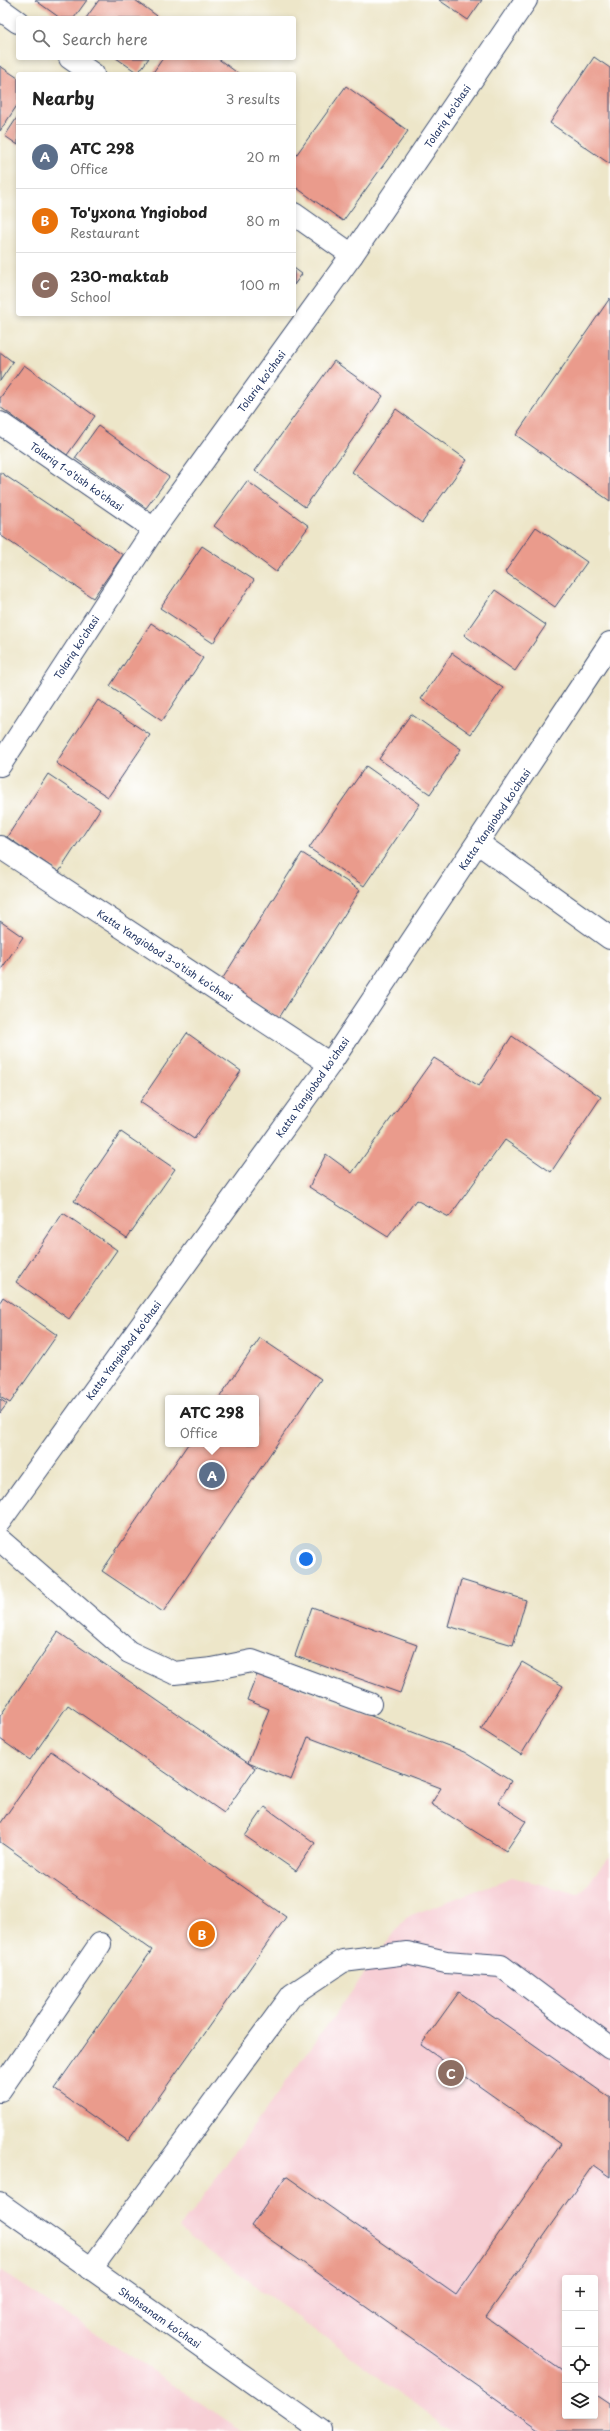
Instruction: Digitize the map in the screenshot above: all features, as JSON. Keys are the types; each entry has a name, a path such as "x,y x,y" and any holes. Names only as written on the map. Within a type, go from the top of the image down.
{"street":[{"name":"Tolariq ko'chasi","path":"0,765 154,529 352,255 526,0"},
{"path":"0,10 16,21"},
{"path":"73,60 90,72"},
{"path":"296,215 352,255"},
{"name":"Tolariq 1-o'tish ko'chasi","path":"0,423 154,529"},
{"name":"Katta Yangiobod ko'chasi","path":"0,1521 330,1064 610,643"},
{"path":"478,843 610,938"},
{"name":"Katta Yangiobod 3-o'tish ko'chasi","path":"0,847 330,1064"},
{"path":"0,1540 129,1652 174,1673 212,1669 252,1661 370,1704"},
{"path":"0,2090 100,1944"},
{"path":"91,2269 292,1995 343,1961 407,1953 446,1962 501,1966 610,2048"},
{"name":"Shohsanam ko'chasi","path":"0,2204 321,2431"}],"shaded area":[{"path":"610,1856 610,2431 451,2431 179,2229 406,1917 512,1877 579,1894"},
{"path":"0,2270 243,2431 0,2431"}],"building":[{"path":"35,0 87,0 75,16 57,16"},
{"path":"99,0 135,0 157,16 87,16"},
{"path":"439,0 482,0 468,20"},
{"path":"594,57 610,68 610,164 550,123"},
{"path":"119,60 148,60 139,72"},
{"path":"162,60 220,60 236,72 153,72"},
{"path":"0,66 16,77 16,107 0,131"},
{"path":"346,86 408,131 343,221 296,187 296,155"},
{"path":"16,119 16,144 5,136"},
{"path":"296,270 302,274 296,282"},
{"path":"610,298 610,501 516,435"},
{"path":"0,352 13,362 0,381"},
{"path":"334,361 383,396 305,507 255,471"},
{"path":"24,365 95,416 67,455 0,407 0,398"},
{"path":"396,409 467,460 422,523 352,472"},
{"path":"98,426 169,477 146,508 75,458"},
{"path":"0,472 123,555 93,598 0,535"},
{"path":"247,481 309,526 276,572 214,526"},
{"path":"536,527 587,562 555,607 505,572"},
{"path":"202,546 254,580 213,643 160,608"},
{"path":"495,590 546,625 515,671 464,635"},
{"path":"151,623 203,658 162,721 110,686"},
{"path":"452,653 503,688 471,734 421,699"},
{"path":"98,700 150,735 108,797 56,763"},
{"path":"411,714 461,749 430,794 379,759"},
{"path":"366,766 420,804 364,886 309,848"},
{"path":"48,774 100,809 59,872 7,837"},
{"path":"302,853 360,890 279,1018 221,981"},
{"path":"0,921 23,937 0,971"},
{"path":"187,1033 241,1071 194,1139 140,1102"},
{"path":"512,1036 601,1097 551,1172 505,1140 449,1217 416,1200 388,1237 309,1187 326,1154 352,1173 434,1058 479,1086"},
{"path":"121,1132 175,1169 127,1238 74,1201"},
{"path":"63,1213 117,1250 69,1319 16,1282"},
{"path":"3,1297 57,1335 10,1403 0,1397 0,1302"},
{"path":"260,1338 321,1379 163,1612 102,1571 186,1447 259,1447 259,1395 221,1395"},
{"path":"0,1399 7,1404 0,1413"},
{"path":"461,1580 526,1600 513,1645 448,1626"},
{"path":"312,1607 417,1645 400,1693 295,1656"},
{"path":"58,1632 255,1768 224,1813 68,1705 30,1760 0,1739 0,1716"},
{"path":"522,1662 563,1686 521,1755 481,1729"},
{"path":"258,1672 464,1752 511,1781 498,1803 526,1821 506,1851 431,1804 441,1788 308,1737 291,1780 248,1763 269,1709 247,1700"},
{"path":"51,1751 286,1917 128,2141 54,2089 152,1950 0,1842 0,1824"},
{"path":"265,1807 315,1843 296,1871 245,1836"},
{"path":"459,1992 610,2098 610,2177 593,2165 486,2317 562,2371 562,2419 598,2419 598,2396 610,2404 610,2431 542,2431 251,2226 286,2176 456,2295 561,2144 421,2045"}],"place":[{"name":"АТС 298","path":"212,1475"},
{"name":"To'yxona Yngiobod","path":"202,1934"},
{"name":"230-maktab","path":"451,2073"}]}
